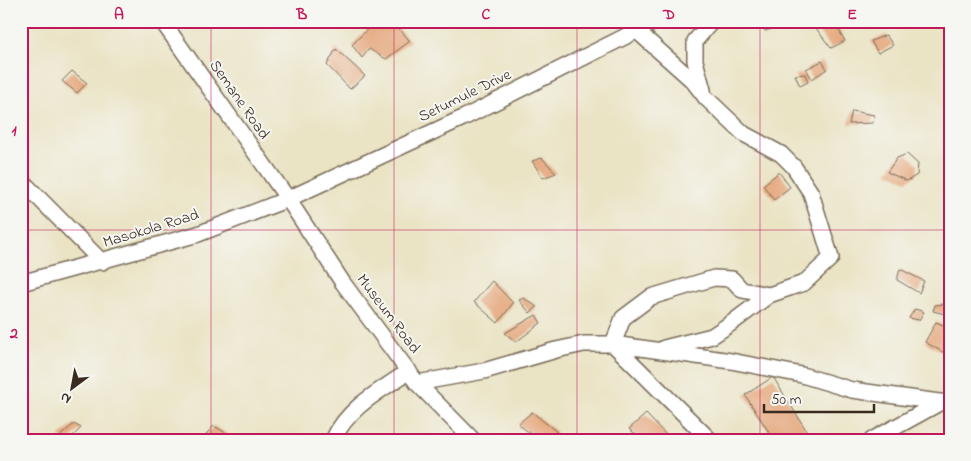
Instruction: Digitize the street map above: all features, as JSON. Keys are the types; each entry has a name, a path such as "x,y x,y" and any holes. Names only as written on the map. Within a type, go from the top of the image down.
{"street":[{"name":"Semane Road","path":"162,21 288,199"},
{"name":"Setumule Drive","path":"288,199 465,117 656,21"},
{"path":"706,98 694,61 695,41 712,21"},
{"path":"637,31 693,81 706,98 744,134 781,154 794,167 811,193 830,258 804,282 769,294 712,336 658,349"},
{"path":"21,180 102,262"},
{"name":"Masokola Road","path":"21,283 198,234 288,199"},
{"name":"Museum Road","path":"288,199 343,283 413,377 473,440"},
{"path":"613,344 622,318 651,297 714,278 732,279 742,290 769,294"},
{"path":"333,440 339,428 356,408 413,377 484,371 556,350 584,344 613,344 658,349 793,373 852,390 945,402"},
{"path":"613,344 710,440"},
{"path":"872,440 945,402"}],"building":[{"path":"375,21 392,21 410,41 386,59 369,49 362,58 352,45"},
{"path":"760,21 769,21 772,29 765,31"},
{"path":"826,21 834,21 845,41 831,48 815,27"},
{"path":"886,35 893,45 878,53 871,41"},
{"path":"336,49 365,76 350,89 327,65"},
{"path":"822,61 827,69 812,79 806,69"},
{"path":"72,71 87,83 77,93 62,81"},
{"path":"805,74 808,82 800,86 795,75"},
{"path":"852,111 874,115 873,123 849,124"},
{"path":"907,154 918,164 917,175 907,181 887,172 897,158"},
{"path":"542,158 556,173 543,178 532,161"},
{"path":"779,172 790,187 774,200 763,185"},
{"path":"900,269 924,281 919,293 897,280"},
{"path":"492,281 513,303 498,323 474,302"},
{"path":"524,298 537,307 530,313 519,300"},
{"path":"945,304 945,314 933,311 935,305"},
{"path":"915,309 924,312 919,320 909,318"},
{"path":"536,315 541,323 516,342 505,333"},
{"path":"936,322 950,328 950,346 946,354 925,342"},
{"path":"773,377 808,433 797,440 774,440 745,395"},
{"path":"532,412 557,432 550,440 539,440 518,424"},
{"path":"646,414 671,440 643,440 629,429"},
{"path":"74,424 81,428 69,440 59,437"},
{"path":"214,426 238,440 214,440 206,434"}]}
